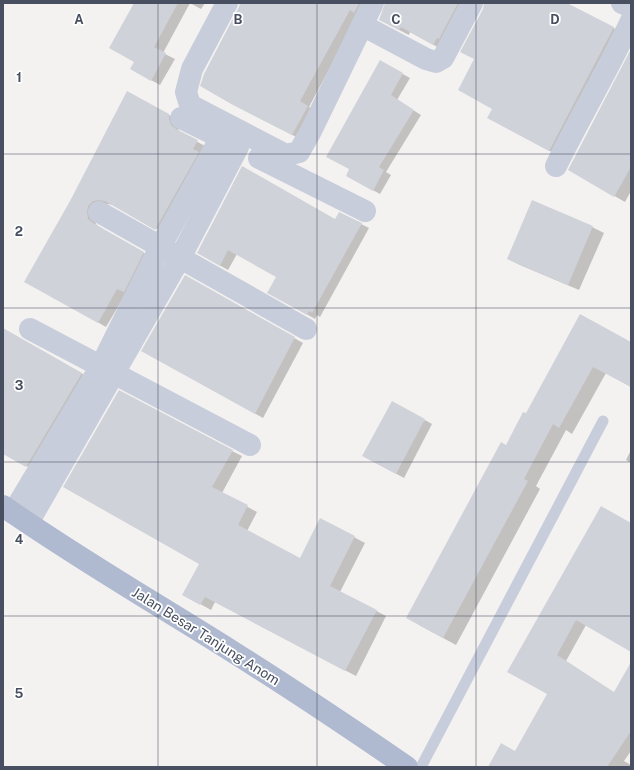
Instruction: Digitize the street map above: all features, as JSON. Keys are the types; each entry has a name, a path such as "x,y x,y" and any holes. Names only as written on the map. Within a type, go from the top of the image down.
{"main road":[{"name":"Jalan Besar Tanjung Anom","path":"15,514 345,724 407,767"}],"street":[{"path":"226,3 192,70 186,92 190,105 286,155 299,152 311,131 373,3"},
{"path":"362,25 426,59 436,62 444,58 472,3"},
{"path":"622,3 631,7"},
{"path":"556,166 581,116 613,59 631,21"},
{"path":"181,118 365,211"},
{"path":"108,370 160,247 230,142"},
{"path":"15,514 180,258 230,142"},
{"path":"99,212 306,329"},
{"path":"30,329 250,445"}],"lane":[{"path":"421,767 603,421"}],"building":[{"path":"134,3 178,3 154,47 166,53 151,81 130,69 134,62 109,48"},
{"path":"241,3 359,3 354,13 350,10 300,101 308,106 292,135 233,105 200,86 204,74"},
{"path":"385,3 458,3 439,39 437,38 433,45 401,27 399,30 379,20"},
{"path":"484,3 567,3 614,27 549,151 487,118 492,109 458,90 474,59 460,52 483,9"},
{"path":"631,49 631,167 614,197 568,170"},
{"path":"380,60 403,73 391,95 414,110 379,167 384,170 373,191 346,176 349,169 326,157"},
{"path":"127,91 169,114 171,125 198,140 193,149 199,152 155,230 105,201 93,201 88,206 88,219 144,252 124,292 117,289 98,323 24,282 70,201"},
{"path":"242,166 335,219 339,212 362,223 312,313 309,311 307,315 267,293 276,277 228,250 220,266 197,253"},
{"path":"532,200 593,226 568,285 507,259"},
{"path":"185,275 295,337 255,414 141,351"},
{"path":"580,314 631,342 631,387 593,367 559,428 553,424 524,479 528,481 443,638 406,618 501,442 506,445 523,412 526,413"},
{"path":"3,328 82,373 26,467 3,454"},
{"path":"119,390 233,450 212,487 248,505 238,525 300,558 320,518 355,536 330,586 377,610 345,671 205,597 200,605 182,595 199,564 63,487"},
{"path":"392,401 425,419 396,474 362,456"},
{"path":"601,506 631,523 631,652 576,620 557,655 614,692 631,662 631,731 607,767 488,767 501,743 515,751 547,694 507,672"}]}
